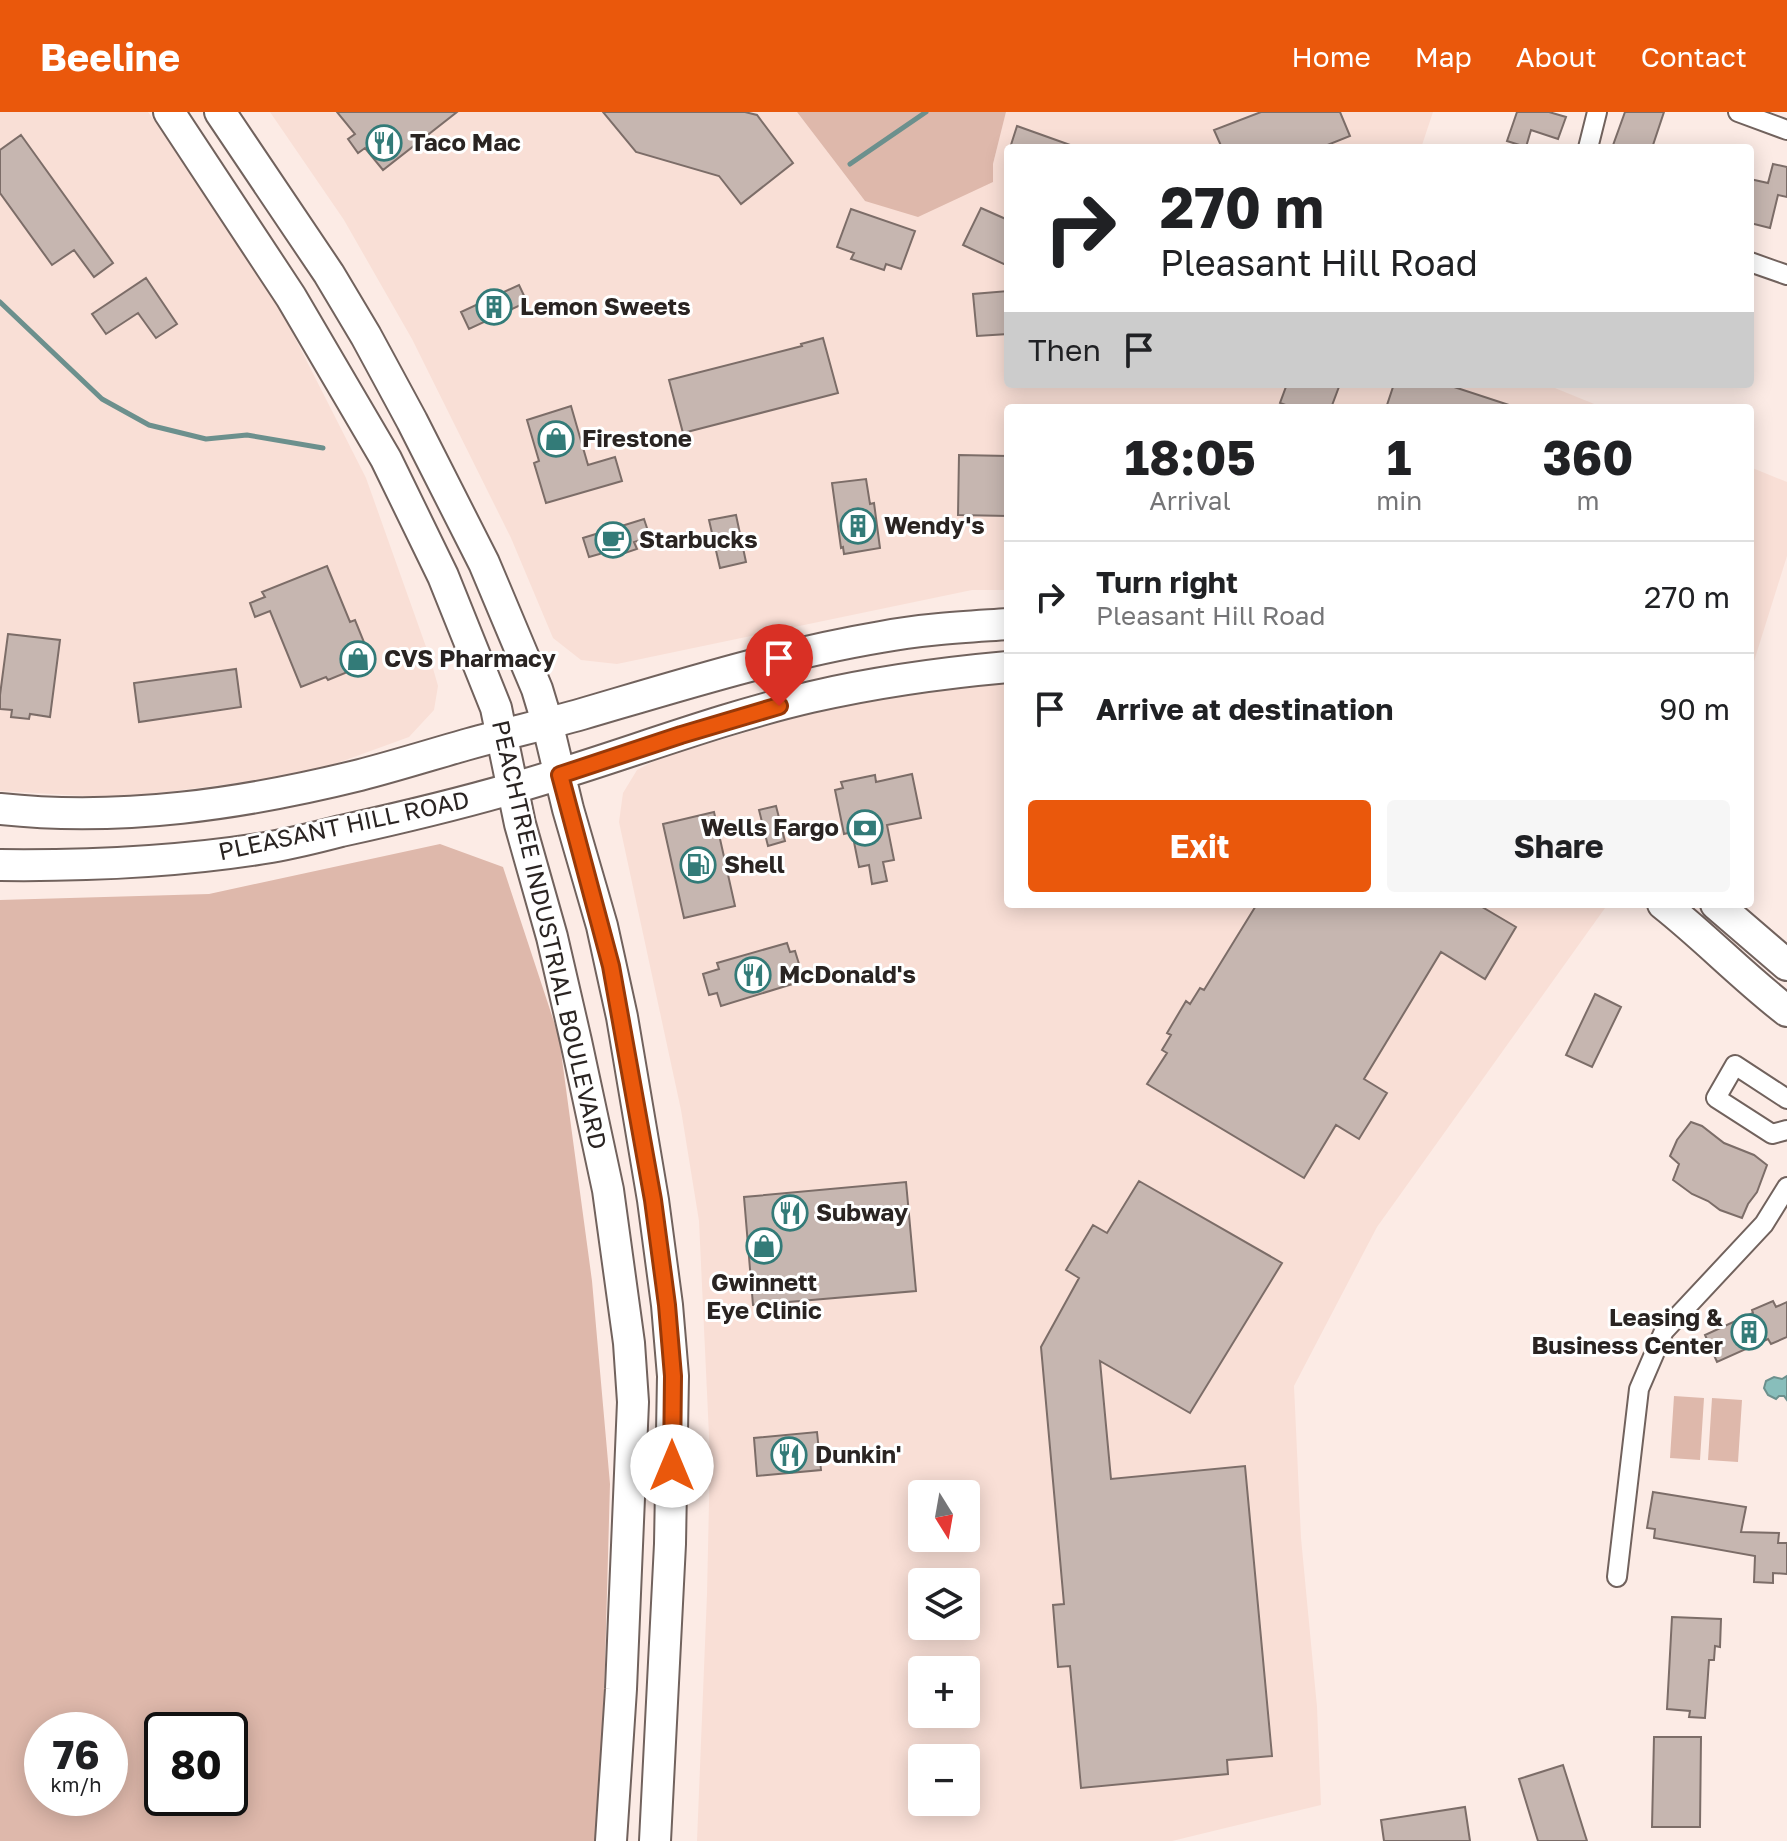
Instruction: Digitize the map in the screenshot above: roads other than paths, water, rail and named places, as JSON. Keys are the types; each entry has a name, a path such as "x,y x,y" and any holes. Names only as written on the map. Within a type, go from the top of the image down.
{"highway":[{"name":"PEACHTREE INDUSTRIAL BOULEVARD","path":"169,112 291,297 386,459 443,576 496,708 503,735 520,824 552,937 605,1175 629,1343 633,1402 611,1841"},
{"name":"PEACHTREE INDUSTRIAL BOULEVARD","path":"220,112 329,274 366,336 484,563 523,653 547,722 602,926 622,1017 653,1200 673,1376 670,1544 655,1841"},
{"name":"PLEASANT HILL ROAD","path":"0,809 75,814 133,813 270,795 361,775 698,679 794,655 882,636 1004,624"},
{"name":"PLEASANT HILL ROAD","path":"0,865 67,866 169,860 273,847 387,821 560,775 707,727 809,698 894,680 1004,667"},
{"path":"1668,908 1754,986 1787,1011"},
{"path":"1721,908 1787,965"}],"street":[{"path":"1589,144 1597,112"},
{"path":"1738,112 1787,130"},
{"path":"1754,263 1787,275"},
{"path":"1787,1099 1735,1065 1716,1098 1772,1134 1787,1130"},
{"path":"1617,1577 1639,1389 1664,1331 1764,1224 1787,1187"}],"water":[{"path":"1787,1376 1787,1400 1784,1396 1776,1399 1768,1395 1764,1388 1766,1381"}],"waterway":[{"path":"850,164 926,112"},
{"path":"0,302 102,399 149,425 206,439 247,435 323,448"}],"place":[{"name":"Taco Mac","path":"384,143"},
{"name":"Lemon Sweets","path":"494,307"},
{"name":"Firestone","path":"556,439"},
{"name":"Wendy's","path":"858,526"},
{"name":"Starbucks","path":"613,540"},
{"name":"CVS Pharmacy","path":"358,659"},
{"name":"Wells Fargo","path":"865,828"},
{"name":"Shell","path":"698,865"},
{"name":"McDonald's","path":"753,975"},
{"name":"Subway","path":"790,1213"},
{"name":"Gwinnett Eye Clinic","path":"764,1246"},
{"name":"Leasing & Business Center","path":"1749,1332"},
{"name":"Dunkin'","path":"789,1455"}]}
